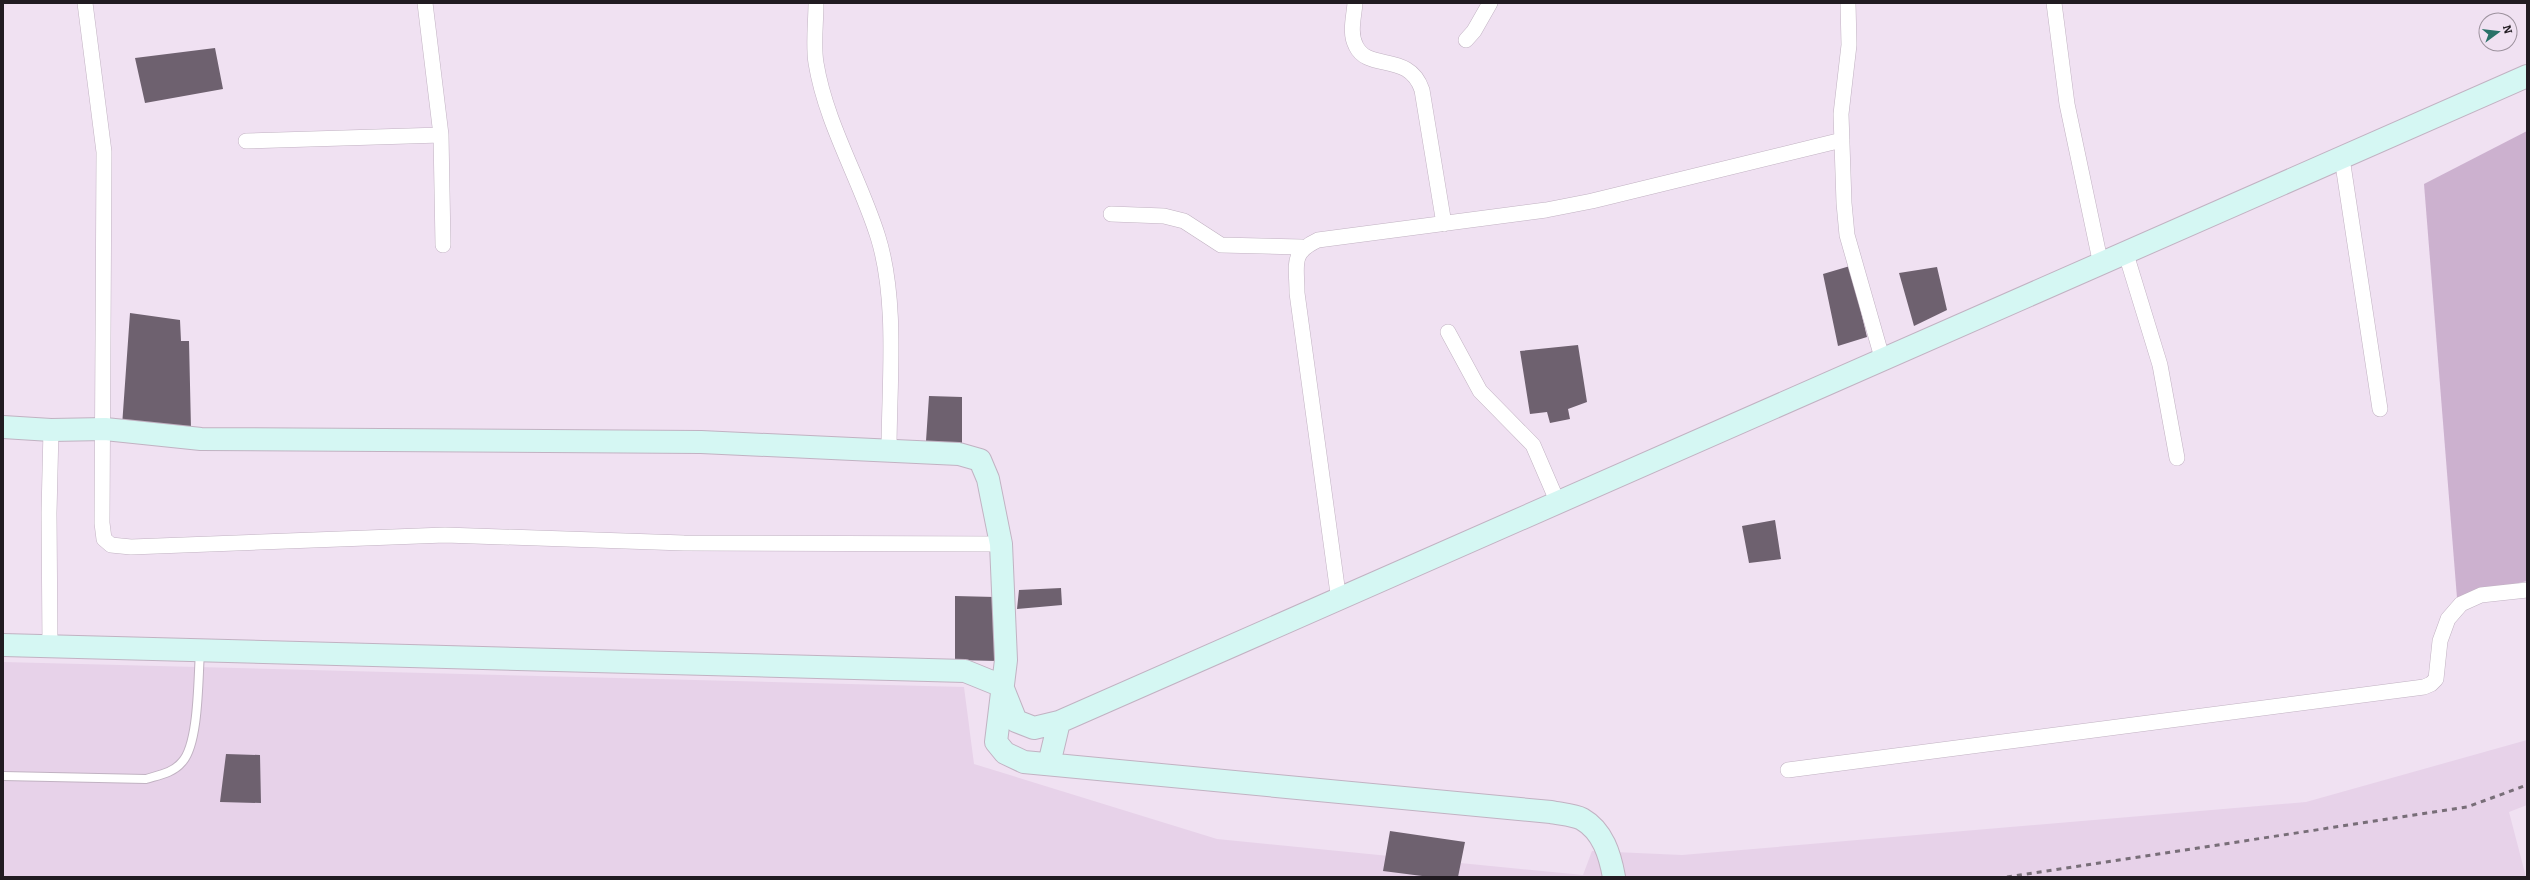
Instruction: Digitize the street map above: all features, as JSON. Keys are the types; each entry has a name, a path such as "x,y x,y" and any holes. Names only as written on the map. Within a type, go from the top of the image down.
{"main road":[{"path":"3,645 965,671 1002,686 1016,722 1034,728 1059,722 1339,600 2527,76"},
{"path":"3,427 51,430 105,429 201,439 701,442 959,454 980,460 988,479 1001,544 1006,660 996,742 1005,753 1024,762 1551,812 1581,819 1596,831 1610,854 1614,877"},
{"path":"1049,764 1059,722"}],"street":[{"path":"85,3 104,152 105,429 102,523 104,539 111,545 131,547 444,535 684,543 1001,544"},
{"path":"425,3 441,135 443,245"},
{"path":"816,3 816,62 825,98 878,238 886,274 889,306 888,451"},
{"path":"1355,3 1352,32 1356,47 1366,57 1405,68 1418,78 1422,90 1444,224"},
{"path":"1466,40 1474,31 1490,3"},
{"path":"1848,3 1849,45 1841,114 1847,235 1883,361"},
{"path":"2054,3 2067,104 2101,265"},
{"path":"246,141 441,135"},
{"path":"1111,214 1164,216 1184,222 1221,245 1302,247 1318,240 1444,224 1592,201 1842,140"},
{"path":"2342,158 2380,409"},
{"path":"1302,247 1297,257 1297,292 1339,600"},
{"path":"2126,254 2160,366 2177,458"},
{"path":"1448,332 1480,391 1533,445 1558,504"},
{"path":"50,646 48,513 51,430"},
{"path":"1788,770 2424,687 2432,684 2436,679 2440,641 2448,619 2461,604 2481,595 2527,590"}],"lane":[{"path":"3,776 146,779 167,773 182,762 193,743 200,650"}],"shaded area":[{"path":"2527,131 2527,581 2457,598 2424,184"},
{"path":"3,662 964,687 974,764 1217,839 1583,875 1592,851 1682,855 2306,802 2527,740 2527,805 2509,812 2526,877 3,877"}],"building":[{"path":"215,48 223,89 145,103 135,58"},
{"path":"1850,266 1867,337 1838,346 1823,274"},
{"path":"1937,267 1947,310 1914,326 1899,273"},
{"path":"130,313 180,320 181,341 189,341 191,429 122,426"},
{"path":"1578,345 1587,402 1568,409 1570,419 1550,423 1547,412 1530,414 1520,351"},
{"path":"929,396 962,397 962,443 926,441"},
{"path":"1775,520 1781,559 1749,563 1742,526"},
{"path":"1061,588 1062,605 1017,609 1019,590"},
{"path":"955,596 995,597 997,661 955,660"},
{"path":"226,754 260,755 261,803 220,802"},
{"path":"1390,831 1465,842 1458,877 1430,877 1383,871"}],"railway":[{"path":"2007,877 2467,807 2527,785"}]}
